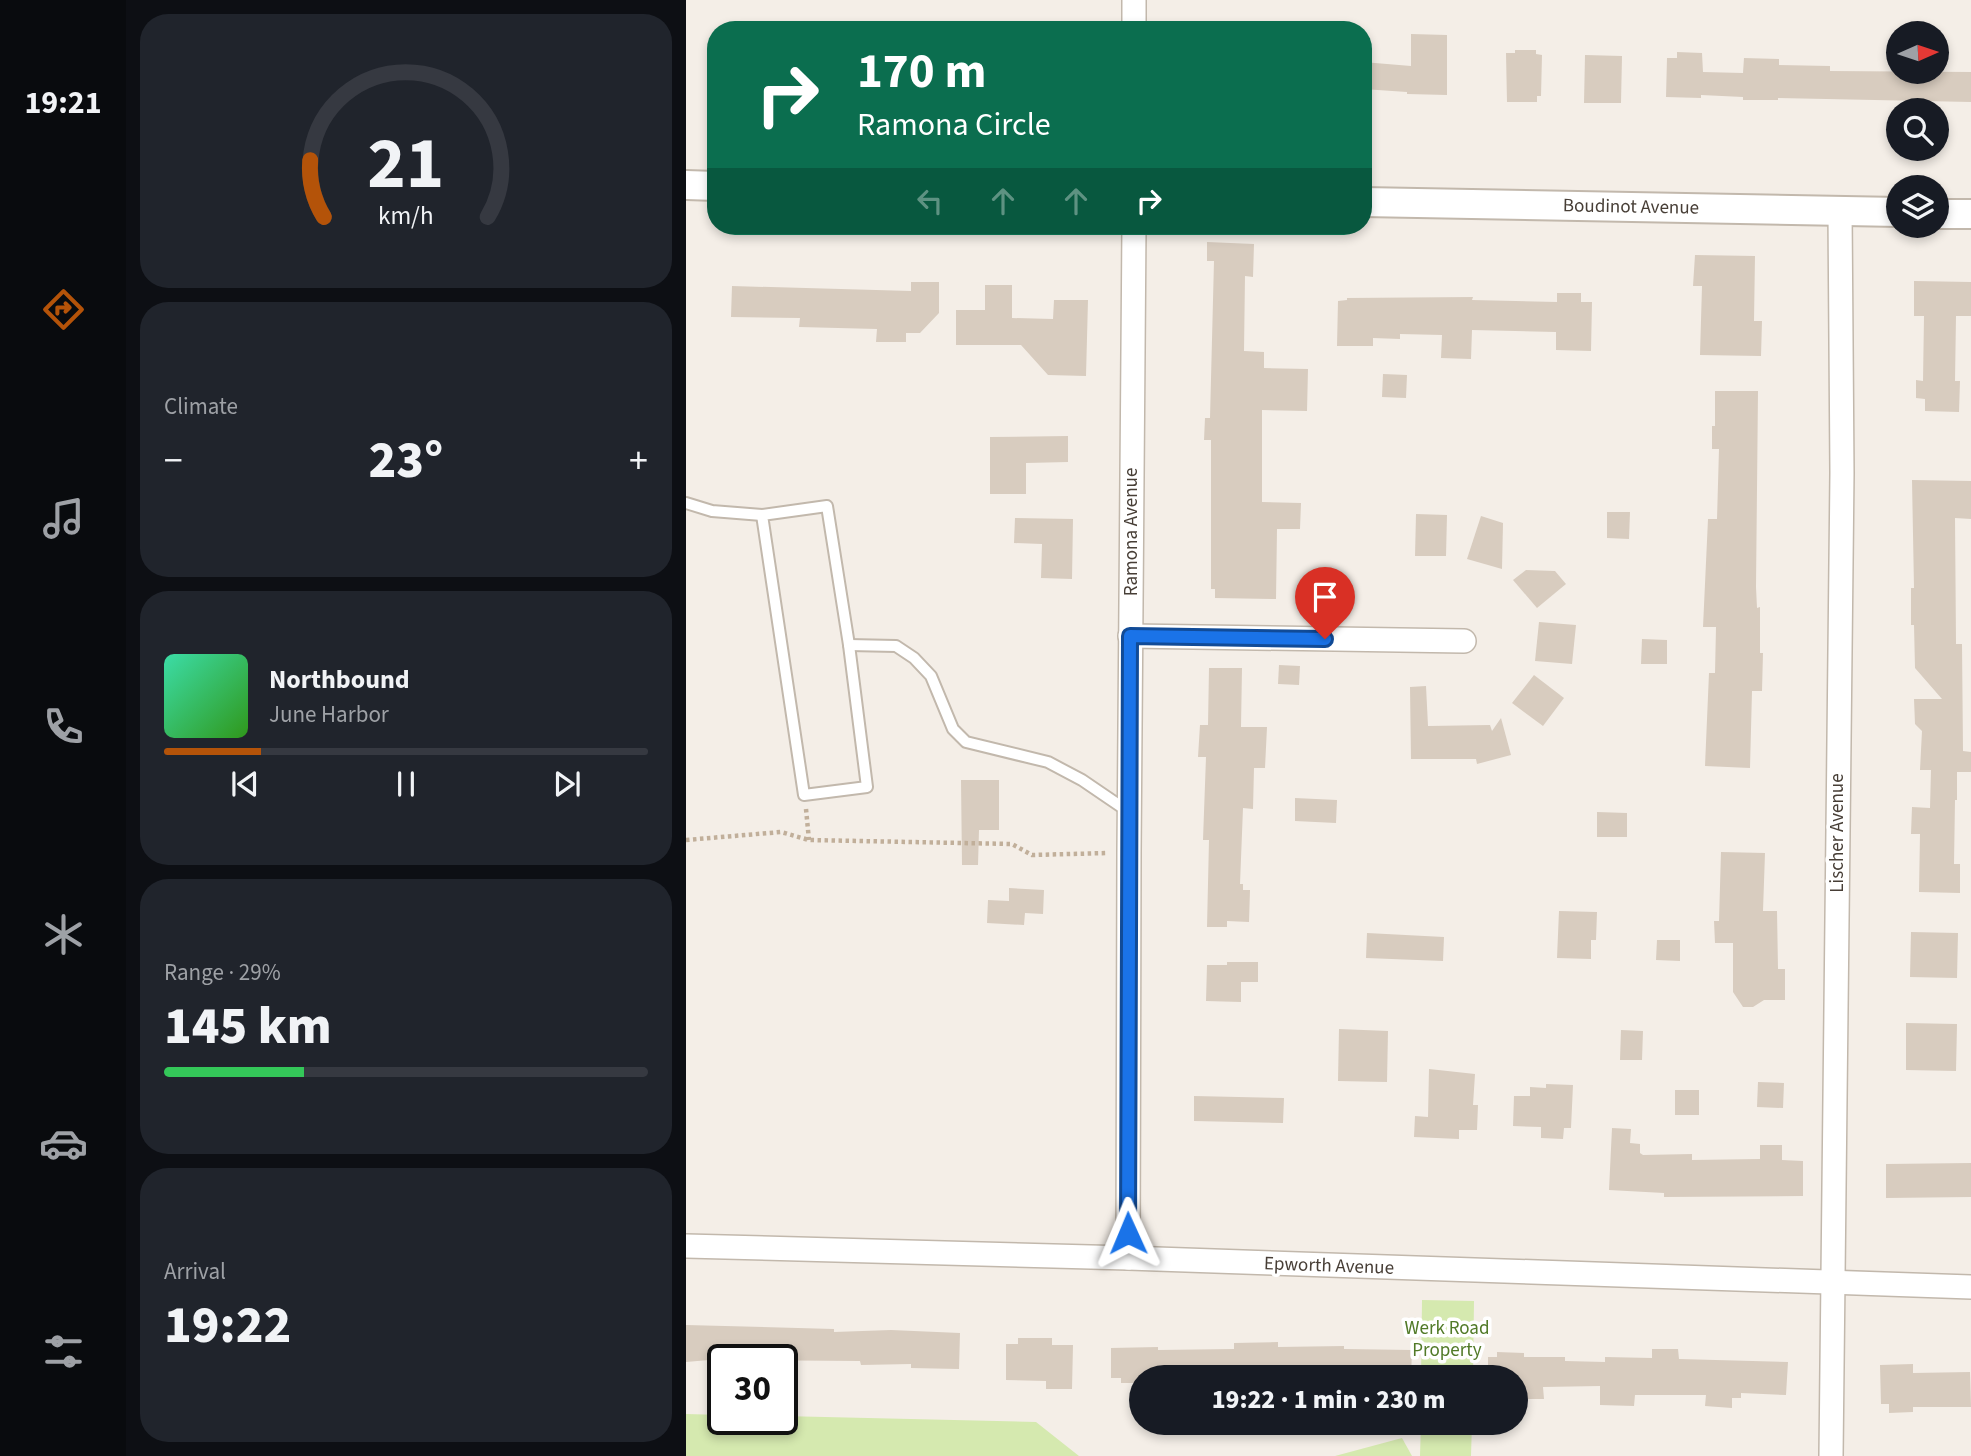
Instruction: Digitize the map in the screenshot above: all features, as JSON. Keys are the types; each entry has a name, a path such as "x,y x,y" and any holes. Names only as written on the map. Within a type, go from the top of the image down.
{"street":[{"path":"1134,0 1134,21"},
{"path":"686,186 707,186"},
{"name":"Boudinot Avenue","path":"1372,202 1886,212"},
{"name":"Lischer Avenue","path":"1831,1456 1842,473 1840,211"},
{"path":"1949,214 1971,214"},
{"name":"Ramona Avenue","path":"1128,1258 1134,235"},
{"path":"1130,636 1464,641"},
{"name":"Epworth Avenue","path":"686,1247 1128,1258 1971,1287"}],"lane":[{"path":"686,503 712,511 762,515 827,506 849,645 867,787 804,794 762,515"},
{"path":"849,645 896,646 914,658 931,676 953,729 966,742 1048,762 1082,780 1129,812"}],"path":[{"path":"804,794 809,841"},
{"path":"686,840 781,832 809,841 1012,844 1032,855 1129,853"}],"green space":[{"name":"Werk Road Property","path":"1422,1300 1474,1301 1473,1365 1421,1365"},
{"path":"686,1414 707,1415 707,1435 798,1435 798,1416 1036,1422 1079,1456 686,1456"},
{"path":"1421,1435 1472,1435 1471,1456 1420,1456"},
{"path":"1402,1438 1412,1456 1335,1456"}],"building":[{"path":"1411,34 1447,35 1447,95 1372,90 1372,63 1411,66"},
{"path":"1515,50 1536,50 1536,54 1542,55 1541,96 1537,96 1537,102 1507,102 1506,53 1515,53"},
{"path":"1677,52 1702,53 1703,72 1743,73 1744,58 1779,59 1779,65 1830,66 1830,71 1886,71 1886,84 1950,84 1950,72 1971,72 1971,102 1949,102 1949,98 1743,100 1743,97 1701,95 1701,98 1666,97 1667,58 1677,58"},
{"path":"1585,55 1622,56 1621,103 1584,103"},
{"path":"1207,242 1254,244 1253,277 1245,276 1244,351 1264,352 1264,368 1308,369 1307,411 1262,410 1262,502 1301,503 1300,529 1277,529 1276,599 1215,598 1215,589 1211,589 1211,440 1204,440 1205,418 1210,418 1214,261 1207,261"},
{"path":"1695,255 1755,256 1754,321 1762,321 1761,356 1700,355 1702,286 1693,286"},
{"path":"1914,281 1971,282 1971,316 1956,316 1955,381 1960,381 1959,412 1925,411 1925,399 1916,398 1916,380 1923,381 1924,316 1914,316"},
{"path":"911,282 939,282 939,313 920,333 906,333 906,342 876,342 877,329 799,327 800,318 731,317 732,286 911,291"},
{"path":"985,285 1012,285 1012,318 1053,319 1054,300 1088,300 1086,376 1048,375 1021,345 956,345 956,310 985,310"},
{"path":"1557,293 1581,293 1581,302 1592,302 1591,351 1556,350 1556,332 1472,330 1471,359 1441,358 1442,335 1400,334 1400,339 1373,338 1373,346 1337,346 1338,301 1347,298 1473,297 1472,300 1557,302"},
{"path":"1383,374 1407,375 1406,398 1382,397"},
{"path":"1715,391 1758,391 1756,587 1757,608 1760,607 1760,653 1763,653 1762,691 1752,691 1750,768 1705,766 1709,673 1715,673 1716,627 1703,627 1708,519 1717,519 1719,449 1712,449"},
{"path":"1068,436 1068,462 1026,463 1026,494 990,494 990,437"},
{"path":"1912,480 1971,481 1971,519 1955,518 1956,644 1962,644 1963,751 1971,752 1971,772 1957,772 1954,864 1960,864 1960,893 1919,892 1920,834 1911,834 1912,807 1930,808 1931,770 1920,770 1922,731 1915,724 1914,699 1942,699 1915,668 1914,625 1911,625 1911,588 1914,588"},
{"path":"1607,512 1630,512 1629,539 1607,538"},
{"path":"1416,514 1447,515 1446,556 1415,556"},
{"path":"1481,516 1503,523 1502,569 1467,559"},
{"path":"1015,518 1073,519 1072,579 1041,578 1042,544 1014,543"},
{"path":"1526,570 1555,571 1566,584 1537,608 1513,580"},
{"path":"1539,622 1576,625 1572,664 1535,661"},
{"path":"1642,639 1667,640 1667,664 1641,664"},
{"path":"1279,665 1300,666 1299,685 1278,684"},
{"path":"1209,668 1242,668 1241,727 1267,727 1265,768 1254,768 1253,809 1243,808 1240,884 1243,884 1243,890 1250,890 1249,922 1227,921 1227,927 1207,927 1209,840 1203,840 1206,757 1198,757 1200,725 1208,725"},
{"path":"1534,675 1564,698 1543,726 1512,703"},
{"path":"1426,686 1428,726 1490,725 1492,731 1501,718 1511,755 1477,764 1476,759 1411,759 1410,687"},
{"path":"961,780 999,780 999,830 979,830 978,865 962,865"},
{"path":"1295,798 1337,800 1336,823 1295,821"},
{"path":"1597,812 1627,813 1627,837 1597,837"},
{"path":"1721,852 1765,853 1763,911 1777,911 1778,969 1785,969 1785,1000 1764,1000 1753,1007 1743,1007 1733,992 1733,943 1715,943 1714,921 1719,921"},
{"path":"1009,888 1044,890 1043,914 1025,913 1024,925 987,923 988,900 1009,901"},
{"path":"1559,911 1597,912 1596,940 1591,940 1591,959 1557,958"},
{"path":"1911,932 1958,933 1957,978 1910,977"},
{"path":"1367,933 1444,937 1443,961 1366,958"},
{"path":"1657,940 1680,940 1680,961 1656,960"},
{"path":"1227,962 1258,962 1258,982 1241,982 1241,1002 1206,1001 1207,965 1227,965"},
{"path":"1906,1023 1957,1024 1956,1071 1906,1070"},
{"path":"1339,1029 1388,1031 1387,1082 1338,1081"},
{"path":"1621,1030 1643,1031 1642,1060 1620,1060"},
{"path":"1429,1069 1475,1074 1473,1105 1478,1105 1477,1130 1459,1130 1459,1139 1414,1137 1415,1116 1428,1117"},
{"path":"1758,1082 1784,1083 1783,1108 1757,1107"},
{"path":"1546,1084 1573,1085 1571,1128 1564,1128 1563,1139 1541,1138 1541,1127 1513,1126 1514,1096 1530,1096 1530,1087 1546,1088"},
{"path":"1675,1090 1699,1090 1699,1115 1675,1115"},
{"path":"1194,1096 1284,1098 1283,1123 1194,1121"},
{"path":"1612,1128 1631,1129 1630,1143 1640,1144 1640,1153 1643,1155 1692,1154 1692,1160 1760,1159 1760,1145 1782,1145 1782,1160 1803,1161 1803,1196 1664,1197 1664,1193 1609,1190"},
{"path":"1971,1163 1971,1197 1886,1198 1886,1164"},
{"path":"686,1325 834,1329 834,1332 891,1330 960,1333 959,1369 911,1368 911,1364 861,1365 860,1361 798,1361 798,1344 707,1344 707,1360 686,1362"},
{"path":"1018,1338 1052,1338 1052,1345 1073,1345 1072,1389 1046,1389 1046,1381 1006,1380 1006,1344 1018,1344"},
{"path":"1278,1342 1278,1347 1344,1346 1344,1349 1412,1350 1411,1365 1129,1365 1129,1383 1121,1383 1121,1378 1111,1378 1111,1348 1234,1349 1234,1343"},
{"path":"1652,1349 1678,1349 1679,1359 1788,1362 1786,1395 1741,1393 1741,1398 1732,1398 1732,1408 1705,1406 1706,1395 1635,1395 1634,1406 1600,1405 1600,1386 1543,1387 1544,1399 1528,1399 1528,1365 1488,1365 1488,1357 1497,1357 1497,1352 1524,1353 1524,1357 1565,1357 1565,1361 1605,1362 1605,1357 1652,1358"},
{"path":"1913,1364 1913,1373 1970,1372 1971,1407 1913,1407 1913,1412 1889,1413 1889,1404 1881,1404 1880,1365"}],"route":[{"path":"1128,1233 1130,636 1325,639"}]}
